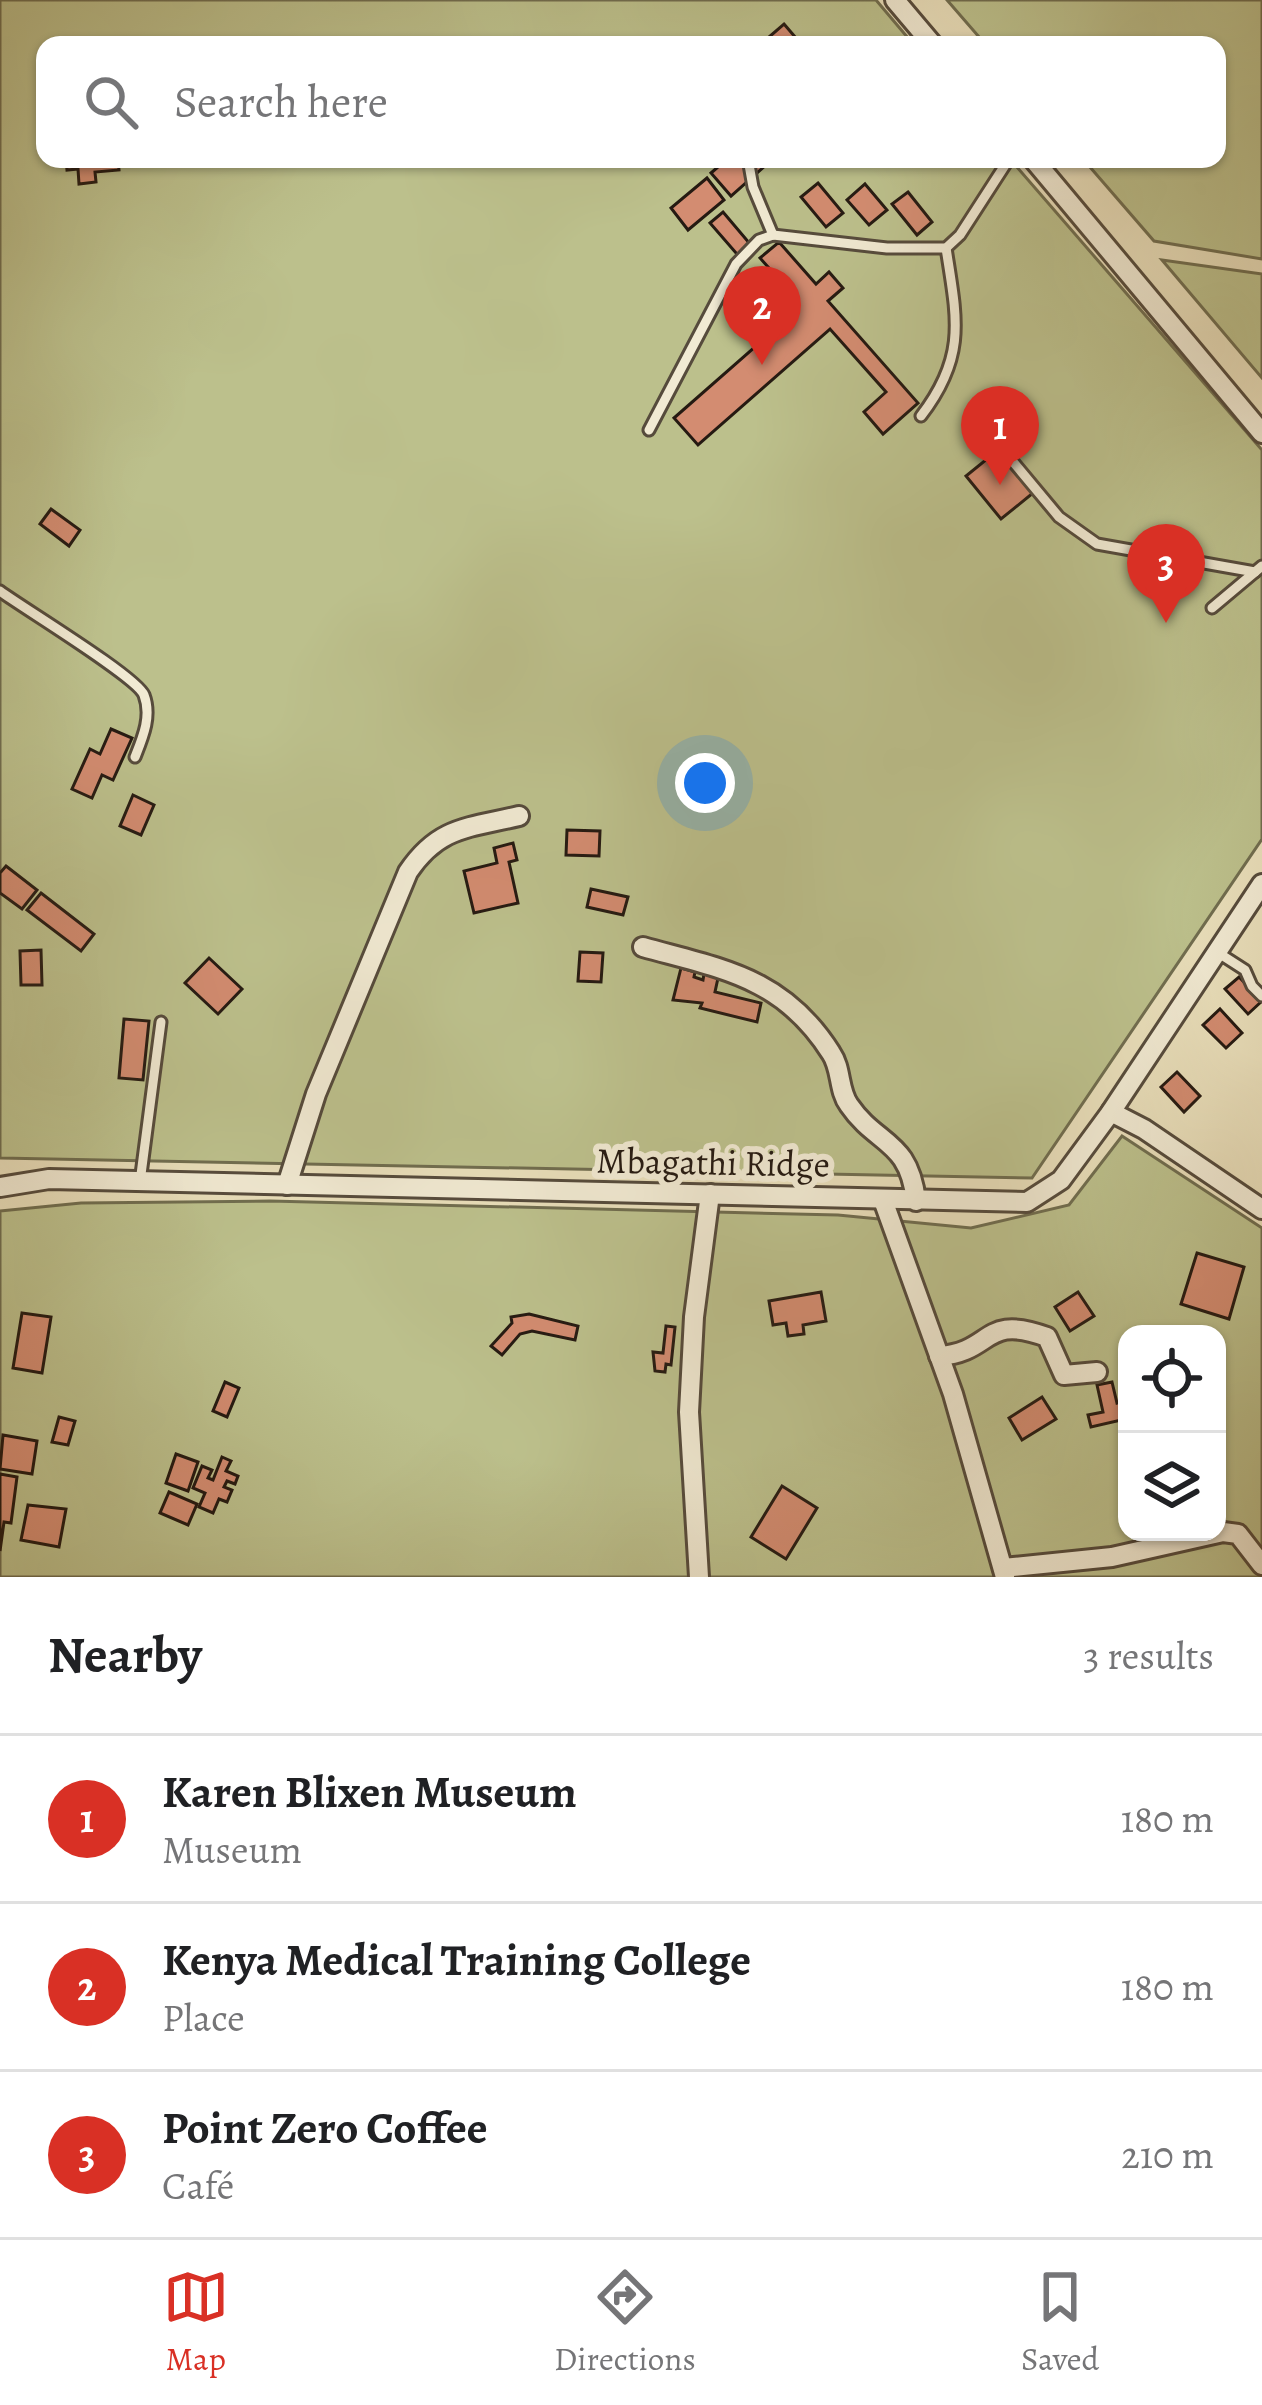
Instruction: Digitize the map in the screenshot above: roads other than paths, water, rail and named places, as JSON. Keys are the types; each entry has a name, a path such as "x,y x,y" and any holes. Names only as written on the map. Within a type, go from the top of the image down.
{"street":[{"path":"895,0 925,36"},
{"path":"1041,168 1262,433"},
{"path":"286,1185 316,1094 408,872 423,849 442,835 519,816"},
{"name":"Mbagathi Ridge","path":"0,1187 49,1179 1013,1203 1036,1199 1060,1180 1111,1112 1262,884"},
{"path":"643,947 750,978 801,1016 837,1061 850,1106 907,1163 916,1201"},
{"path":"1111,1112 1262,1209"},
{"path":"699,1577 689,1412 694,1317 710,1194"},
{"path":"883,1199 939,1356 1004,1572 1112,1557 1223,1532 1238,1534 1262,1565"},
{"path":"939,1356 968,1351 1006,1327 1018,1327 1047,1337 1064,1375 1096,1372"}],"lane":[{"path":"750,168 773,235"},
{"path":"649,430 748,249 773,235 887,248 946,248 960,235 1004,168"},
{"path":"921,416 942,389 955,359 946,248"},
{"path":"999,445 1059,518 1097,544 1258,569"},
{"path":"1212,608 1258,569"},
{"path":"0,591 138,685 148,712 135,758"},
{"path":"1216,952 1245,970 1262,996"},
{"path":"140,1182 161,1022"}],"place":[{"name":"Kenya Medical Training College","path":"762,365"},
{"name":"Karen Blixen Museum","path":"1000,485"},
{"name":"Point Zero Coffee","path":"1166,623"}]}
